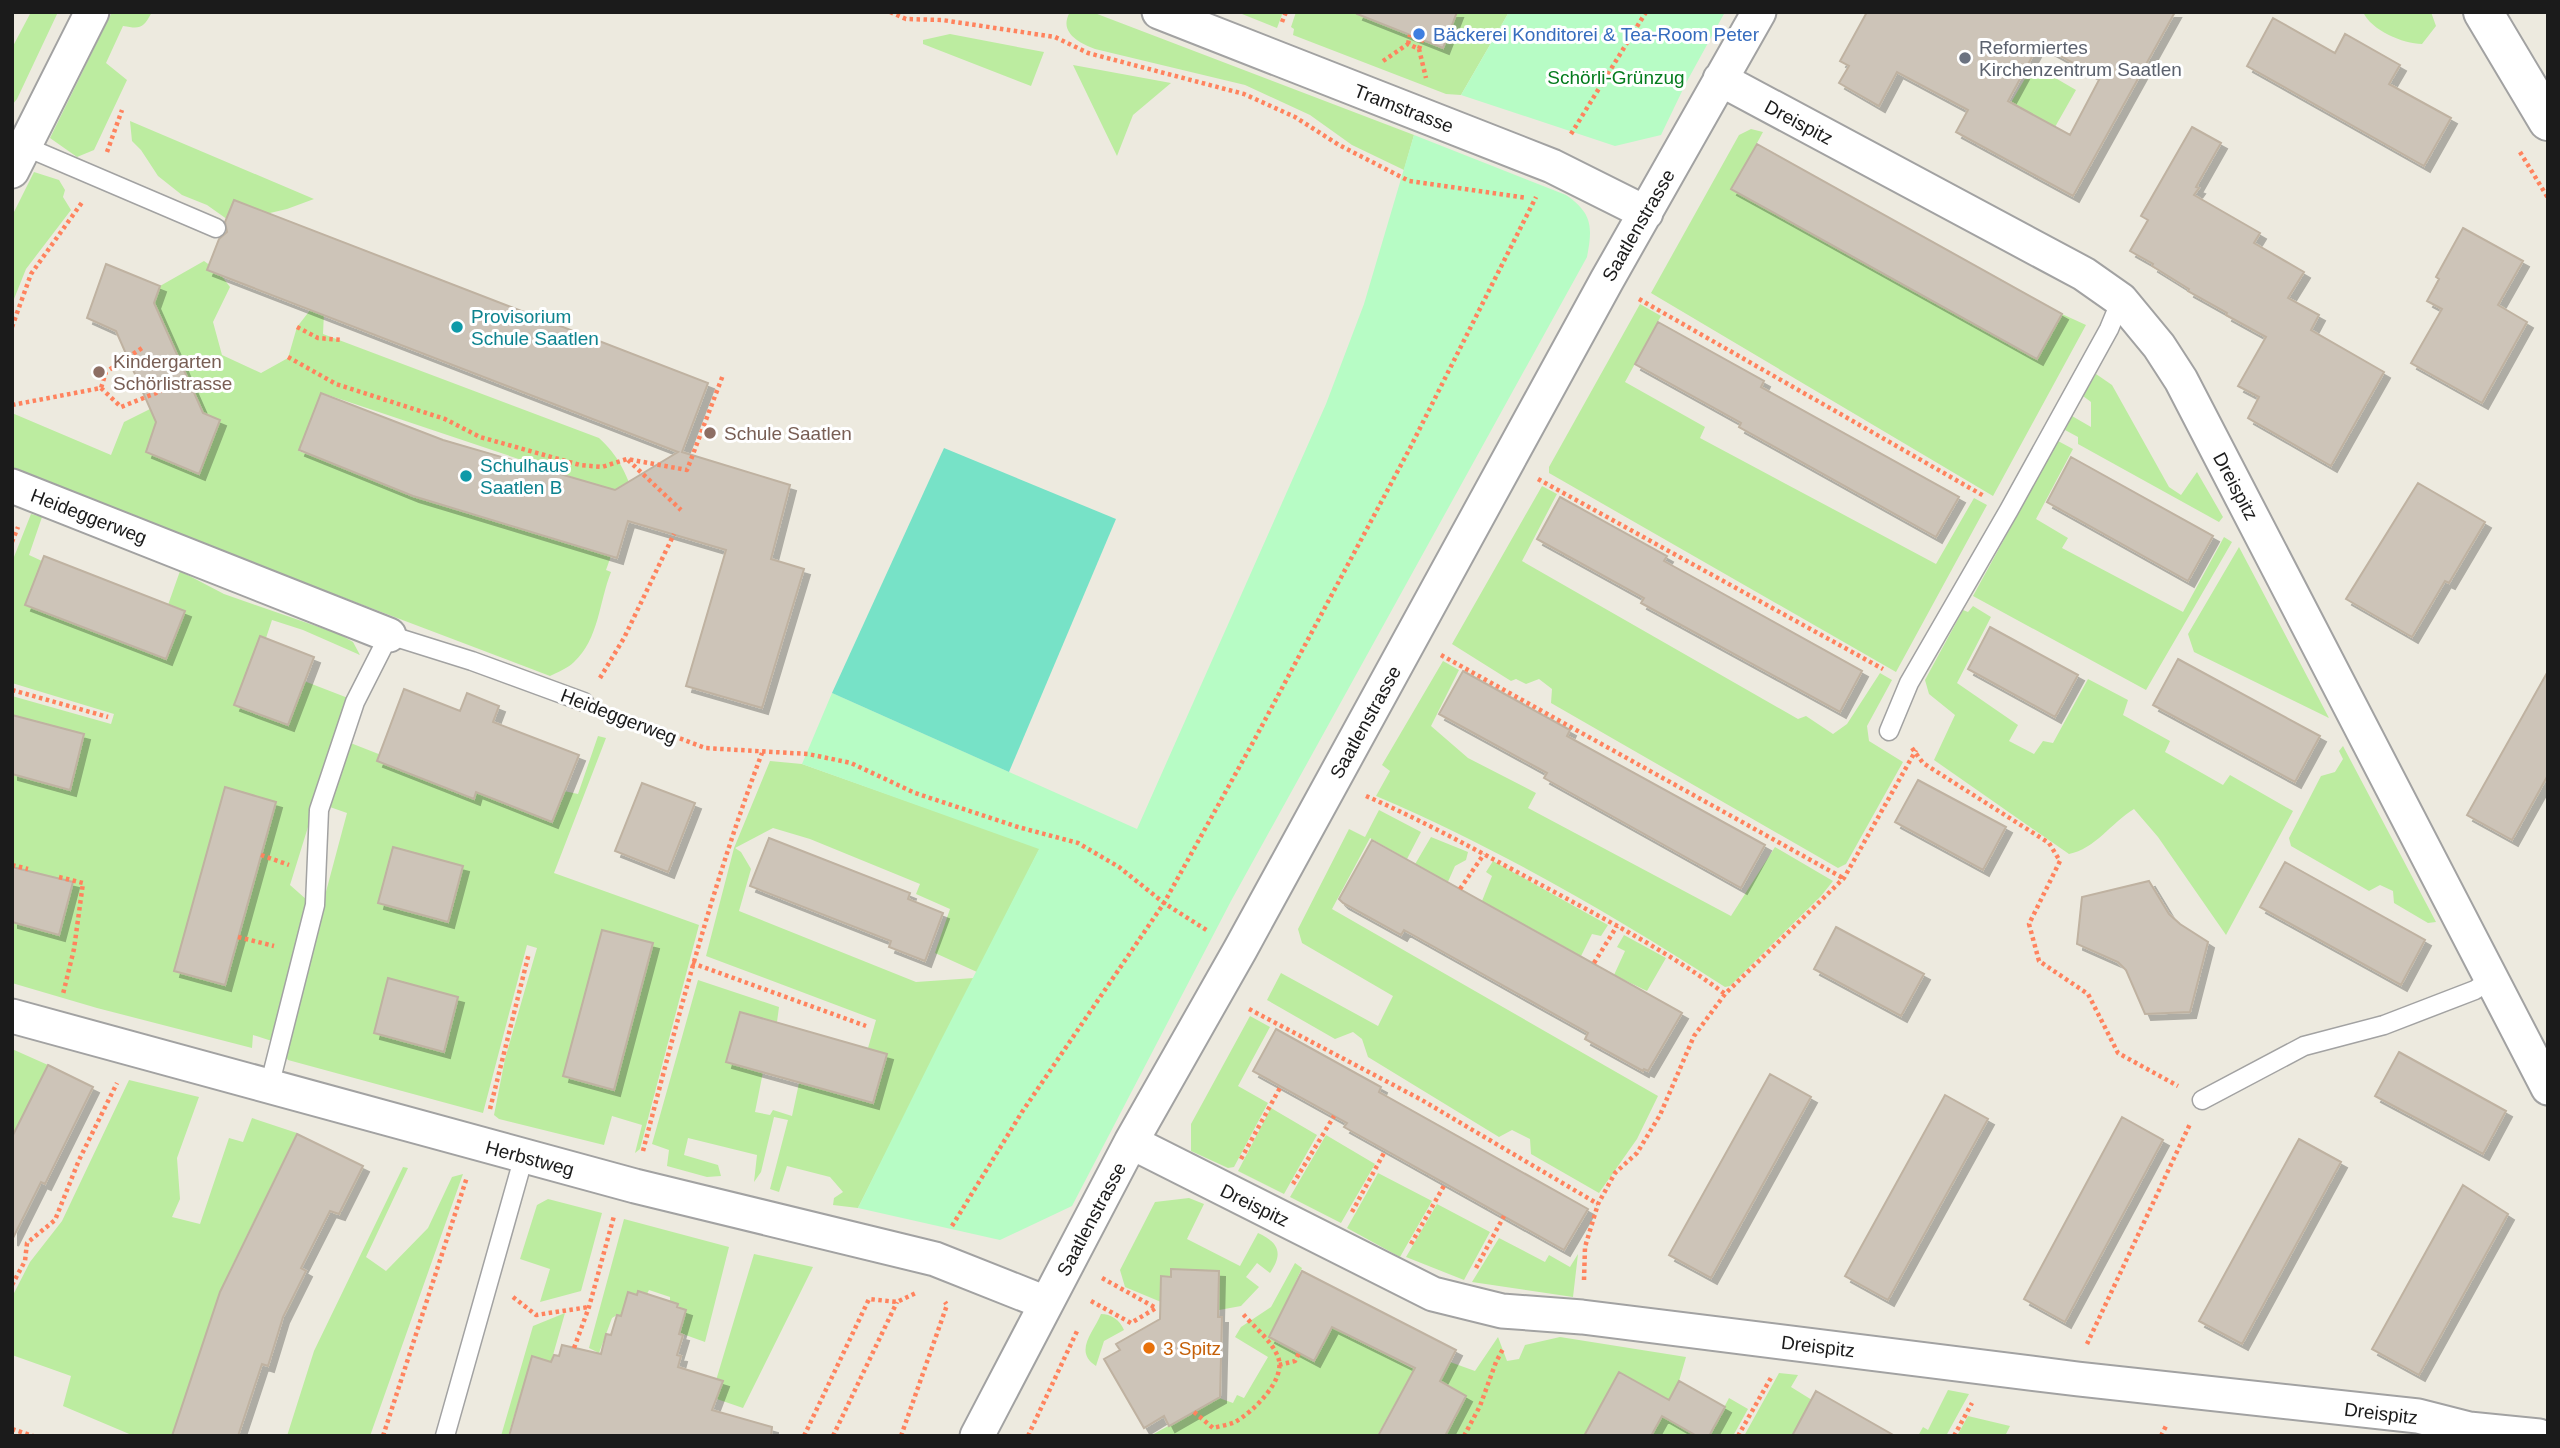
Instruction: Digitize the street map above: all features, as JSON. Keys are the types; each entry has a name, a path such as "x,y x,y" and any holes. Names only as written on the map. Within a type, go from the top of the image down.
{"street":[{"path":"18,159 92,12"},
{"name":"Tramstrasse","path":"1159,12 1552,166 1646,213"},
{"name":"Saatlenstrasse","path":"977,1436 1131,1142 1759,12"},
{"path":"2483,12 2548,121"},
{"name":"Dreispitz","path":"1720,79 2084,274 2121,300 2159,346 2181,380 2548,1088"},
{"name":"Heideggerweg","path":"12,486 389,635"},
{"name":"Herbstweg","path":"12,1016 524,1156 625,1197 935,1259 1046,1303"},
{"name":"Dreispitz","path":"1131,1142 1433,1294 1502,1311 1582,1317 2078,1379 2418,1416 2469,1429 2539,1436"}],"lane":[{"path":"18,159 95,177 216,228"},
{"path":"1889,731 1909,683 2010,510 2109,329 2121,300"},
{"path":"269,1087 315,905 319,810 355,702 389,635"},
{"name":"Heideggerweg","path":"389,635 472,661 584,702"},
{"path":"2202,1100 2304,1046 2384,1025 2475,989 2492,978"},
{"path":"445,1436 524,1156"}],"path":[{"path":"890,12 906,19 942,20 1055,37 1088,53 1244,94 1295,117 1339,145 1409,181 1535,200"},
{"path":"942,20 943,12"},
{"path":"947,1235 1022,1112 1164,903 1397,472 1552,166 1646,12"},
{"path":"1380,63 1408,44 1410,35"},
{"path":"1422,40 1419,49 1427,82"},
{"path":"1408,44 1419,49"},
{"path":"12,327 31,274 83,201 114,138 122,110"},
{"path":"1632,295 2010,510"},
{"path":"297,327 318,338 342,340"},
{"path":"101,387 106,372 142,348"},
{"path":"288,358 336,384 445,419 480,437 580,466 602,467 627,459 687,470 723,375"},
{"path":"101,387 121,407 161,391"},
{"path":"12,405 101,387"},
{"path":"627,459 681,510"},
{"path":"1531,475 1909,683"},
{"path":"584,702 624,638 674,534"},
{"path":"1434,652 1844,878"},
{"path":"12,690 108,717"},
{"name":"Heideggerweg","path":"584,702 705,748 808,754 851,762 915,793 1018,827 1078,843 1119,867 1164,903 1217,938"},
{"path":"1889,731 1916,750 1923,763 2049,843 2060,860 2029,924 2039,961 2088,994 2118,1053 2202,1100 2081,1356"},
{"path":"1583,1286 1585,1247 1598,1204 1615,1173 1637,1153 1660,1115 1694,1036 1725,994 1844,878 1916,750"},
{"path":"574,1348 625,1197 732,832 762,753"},
{"path":"1355,792 1413,817 1617,926 1686,965 1725,994"},
{"path":"1460,888 1484,854"},
{"path":"12,865 28,869"},
{"path":"59,877 83,883 74,949 60,1005"},
{"path":"1594,963 1617,926"},
{"path":"238,937 302,953"},
{"path":"490,1111 529,953"},
{"path":"692,962 866,1027"},
{"path":"1245,1007 1420,1099 1598,1204"},
{"path":"12,1286 25,1261 27,1243 55,1220 79,1160 122,1073"},
{"path":"1226,1190 1280,1086"},
{"path":"1278,1216 1334,1116"},
{"path":"1335,1245 1385,1151"},
{"path":"383,1436 470,1170"},
{"path":"1395,1274 1445,1184"},
{"path":"1462,1301 1468,1281 1504,1216"},
{"path":"1085,1313 1103,1276 1156,1308 1131,1322 1091,1301"},
{"path":"490,1279 536,1315 589,1307"},
{"path":"901,1436 947,1305 939,1296"},
{"path":"804,1436 869,1299 897,1301 833,1436"},
{"path":"1194,1412 1213,1428 1232,1423 1250,1412 1272,1387 1280,1361 1274,1349 1243,1314"},
{"path":"1028,1436 1079,1325"},
{"path":"1464,1436 1507,1342"},
{"path":"1279,1365 1296,1361 1299,1353"},
{"path":"1738,1436 1774,1370"},
{"path":"1954,1436 1976,1395"},
{"path":"12,1429 33,1436"}],"green space":[{"path":"31,12 58,12 12,105 12,48"},
{"path":"112,12 152,12 140,27 123,26 106,63 127,80 94,150 77,157 50,138"},
{"path":"1070,12 1092,12 1414,135 1404,170 1352,145 1310,115 1245,85 1089,47 1068,31 1067,19"},
{"path":"1237,12 1283,12 1277,28"},
{"path":"1296,12 1509,12 1461,95 1446,94 1293,35 1294,29 1291,27"},
{"name":"Schörli-Grünzug","path":"1509,12 1725,12 1661,135 1615,146 1461,95"},
{"path":"2363,12 2431,12 2436,26 2422,44 2414,43 2397,39 2380,30"},
{"path":"950,34 1044,52 1031,86 923,44 923,40"},
{"path":"1073,65 1171,83 1133,115 1117,156"},
{"path":"2033,65 2076,90 2055,127 2009,106"},
{"path":"130,121 314,199 287,209 231,222 207,205 182,195 158,176 132,141"},
{"path":"1751,129 1763,132 1732,189 2037,359 2062,314 2086,325 1993,496 1651,293 1739,135"},
{"path":"1414,135 1566,195 1586,214 1590,229 1587,257 1231,901 1072,1206 1000,1240 858,1208 1039,849 802,764 832,693 1137,829 1326,404 1364,304"},
{"path":"34,172 59,180 65,190 63,197 71,210 26,269 12,304 12,216"},
{"path":"204,261 218,271 230,287 213,322 222,355 261,373 288,358 297,327 325,291 323,334 599,438 606,444 621,465 635,498 322,393 299,451 447,507 611,556 606,570 611,572 594,631 574,662 550,676 12,472 12,413 111,455 124,422 150,409 160,413 146,452 199,474 219,420 188,407 194,392 163,324 148,318 160,286"},
{"path":"1640,304 1661,316 1625,382 1705,427 1700,438 1936,564 1974,498 1987,505 1896,672 1549,473 1549,467"},
{"path":"2096,374 2112,385 2169,487 2181,495 2197,472 2223,517 2219,522 2078,444 2078,437 2065,430 2072,416 2091,427 2091,402 2083,396"},
{"path":"2058,441 2073,449 2036,519 2068,538 2062,548 2183,612 2224,537 2232,542 2146,690 1973,596"},
{"path":"944,448 1116,519 1009,772 832,693"},
{"path":"1542,486 1557,494 1522,561 1798,719 1806,716 1833,734 1847,724 1880,673 1892,680 1867,726 1869,741 1903,762 1846,864 1838,868 1551,703 1552,689 1539,679 1526,684 1516,679 1511,681 1452,644"},
{"path":"31,514 42,517 29,555 42,561 25,605 166,659 185,611 168,605 180,571 224,594 339,634 353,642 360,655 303,630 272,620 266,638 260,637 234,704 287,725 304,681 348,698 290,885 307,900 275,1042 253,1035 252,1048 12,983 12,922 72,882 12,867 12,696 111,724 114,714 12,683 12,562"},
{"path":"2239,547 2329,718 2194,652 2188,634"},
{"path":"1973,606 1991,617 1957,683 2018,725 2009,741 2034,754 2043,741 2053,743 2088,679 2128,700 2123,715 2170,741 2165,752 2223,785 2230,775 2293,811 2226,935 2158,837 2134,809 2087,847 2069,854 1934,760 1955,715 1929,694 1925,680 1963,610 1968,612"},
{"path":"1443,661 1459,670 1431,726 1468,758 1536,793 1528,808 1731,916 1775,847 1833,881 1730,986 1725,987 1640,934 1511,860 1376,796 1390,771 1382,765"},
{"path":"598,736 606,738 554,873 699,925 640,1149 635,1153 642,1125 612,1116 604,1145 499,1119 494,1115 505,1059 537,948 527,945 483,1113 288,1060 283,1053 347,813 327,806 348,742 552,822 564,791 578,794","holes":["393,847 463,867 448,922 378,903","602,930 653,943 614,1090 563,1076","388,979 458,997 444,1052 374,1033"]},
{"path":"2343,746 2436,922 2428,923 2394,903 2393,891 2380,885 2369,891 2291,846 2289,838 2321,776 2335,772 2343,759 2339,751"},
{"path":"770,761 802,764 1040,848 977,972 935,953 950,909 916,894 920,884 810,839 773,828 735,848 741,852 751,869 739,911 916,982 974,978 858,1208 833,1205 834,1198 843,1192 830,1177 787,1166 779,1192 770,1189 788,1120 774,1117 761,1172 754,1182 757,1155 688,1138 684,1155 718,1165 721,1176 707,1177 667,1166 669,1150 652,1144 698,980 779,1007 777,1022 740,1012 726,1062 763,1072 755,1112 770,1115 773,1110 792,1116 799,1083 873,1103 887,1054 868,1048 876,1020 706,956 734,848"},
{"path":"1379,810 1421,832 1407,859 1370,838 1332,909 1658,1096 1637,1139 1599,1193 1531,1154 1530,1139 1512,1130 1499,1137 1368,1057 1362,1039 1353,1032 1335,1039 1267,1000 1281,973 1378,1026 1393,996 1302,943 1298,929 1349,829 1365,837"},
{"path":"1431,837 1468,852 1466,860 1455,866 1447,884 1414,866"},
{"path":"1493,861 1608,925 1601,936 1592,934 1581,956 1482,901 1492,876 1486,872"},
{"path":"1624,935 1666,958 1647,991 1614,975 1625,951 1617,947"},
{"path":"1250,1016 1270,1027 1238,1086 1268,1103 1234,1167 1228,1168 1191,1151 1191,1124"},
{"path":"12,1049 48,1065 12,1137"},
{"path":"129,1080 199,1097 177,1158 180,1199 172,1217 200,1224 229,1138 243,1142 252,1118 297,1133 231,1268 212,1315 172,1436 134,1436 63,1406 71,1376 12,1355 12,1297 30,1262 62,1221"},
{"path":"1271,1108 1317,1135 1284,1194 1238,1171"},
{"path":"1326,1135 1375,1164 1341,1223 1290,1197"},
{"path":"403,1167 408,1168 366,1257 386,1271 428,1228 452,1177 463,1174 370,1436 287,1436 314,1351"},
{"path":"1378,1173 1432,1201 1400,1257 1347,1228"},
{"path":"1189,1198 1204,1204 1187,1239 1240,1266 1258,1233 1270,1240 1277,1249 1277,1260 1270,1273 1257,1263 1246,1277 1259,1287 1241,1306 1219,1310 1219,1271 1171,1269 1171,1277 1162,1277 1161,1302 1125,1287 1120,1270 1155,1202"},
{"path":"548,1199 602,1213 581,1291 540,1302 550,1269 520,1259 537,1205"},
{"path":"1437,1204 1490,1232 1464,1280 1406,1257"},
{"path":"624,1219 729,1247 705,1342 680,1333 685,1310 670,1301 670,1297 649,1290 647,1294 638,1292 621,1316 612,1318 599,1353 589,1348"},
{"path":"1499,1238 1545,1262 1549,1255 1570,1267 1578,1254 1573,1297 1472,1282"},
{"path":"754,1254 813,1267 743,1408 711,1397"},
{"path":"1295,1263 1302,1268 1286,1303 1414,1369 1377,1436 1150,1436 1219,1398 1233,1403 1237,1395 1244,1398 1268,1357 1235,1337 1241,1327 1271,1307"},
{"path":"565,1313 551,1362 532,1357 508,1436 501,1436 533,1326"},
{"path":"1101,1314 1115,1318 1124,1330 1104,1341 1096,1366 1089,1360 1086,1348"},
{"path":"1498,1337 1507,1361 1519,1359 1525,1345 1560,1337 1686,1357 1679,1381 1669,1400 1619,1372 1584,1436 1445,1436 1466,1397 1440,1381 1450,1362 1475,1371"},
{"path":"1779,1373 1798,1375 1791,1387 1812,1400 1792,1436 1744,1436"},
{"path":"1948,1390 1969,1394 1946,1436 1918,1436 1923,1427 1928,1430"},
{"path":"1729,1398 1748,1409 1733,1436 1709,1436"},
{"path":"1662,1416 1697,1436 1651,1436"},
{"path":"1968,1416 2010,1426 2005,1436 1957,1436"}],"building":[{"path":"1457,12 1443,48 1357,14"},
{"path":"1867,12 2175,12 2073,196 1956,132 1968,110 1897,72 1879,106 1839,83 1849,66 1840,61","holes":["2039,44 2100,78 2070,135 2008,101"]},
{"path":"2273,18 2335,53 2345,34 2400,65 2389,84 2451,118 2424,166 2247,66"},
{"path":"2192,127 2221,143 2194,195 2260,233 2254,243 2304,272 2288,298 2319,315 2311,330 2384,372 2331,466 2248,418 2259,397 2238,386 2266,337 2188,291 2189,289 2152,266 2153,264 2130,251 2148,220 2141,216"},
{"path":"1757,144 2062,314 2037,359 1731,189"},
{"path":"234,200 708,383 682,452 790,485 771,559 804,569 762,708 686,686 726,550 628,521 617,558 413,496 299,450 321,393 443,440 615,490 678,452 207,270 219,239 227,232 225,222"},
{"path":"2463,228 2523,261 2498,305 2527,322 2482,403 2411,363 2442,309 2427,301 2439,279 2436,277"},
{"name":"Kindergarten Schörlistrasse","path":"106,264 160,286 154,303 203,413 220,420 199,474 146,452 156,422 116,331 87,318"},
{"path":"1658,322 1764,381 1761,387 1959,497 1936,537 1739,427 1741,423 1635,364"},
{"path":"2071,457 2213,536 2188,581 2047,502"},
{"path":"2418,483 2485,522 2449,583 2445,581 2412,637 2346,599"},
{"path":"1560,497 1667,556 1664,561 1862,671 1840,712 1641,603 1644,598 1537,539"},
{"path":"44,556 185,611 166,659 25,605"},
{"path":"1990,627 2078,675 2055,717 1968,669"},
{"path":"260,636 314,657 288,725 234,705"},
{"path":"2178,659 2320,736 2295,782 2153,705"},
{"path":"1463,671 1570,730 1567,736 1765,845 1741,888 1544,778 1547,773 1439,714"},
{"path":"2548,671 2548,775 2512,840 2467,815"},
{"path":"404,689 460,711 467,693 499,706 493,722 579,755 552,822 476,792 474,799 377,761"},
{"path":"12,715 84,734 70,790 12,774"},
{"path":"1918,780 2006,827 1983,870 1895,822"},
{"path":"642,783 695,803 668,872 615,851"},
{"path":"225,787 276,802 225,985 174,971"},
{"path":"769,838 910,893 908,899 943,913 925,961 889,947 891,941 750,886"},
{"path":"1372,840 1682,1013 1648,1071 1643,1071 1585,1039 1588,1033 1404,930 1401,935 1343,903 1339,899"},
{"path":"393,847 463,866 448,922 378,903"},
{"path":"2285,862 2425,940 2401,985 2260,907"},
{"path":"12,867 73,882 59,935 12,922"},
{"path":"2149,881 2169,914 2208,942 2190,1012 2145,1014 2126,970 2118,962 2077,944 2082,897"},
{"path":"1836,927 1924,974 1901,1016 1814,969"},
{"path":"602,930 653,943 614,1090 563,1076"},
{"path":"388,978 458,997 444,1052 374,1033"},
{"path":"740,1012 887,1054 873,1103 726,1062"},
{"path":"1276,1029 1381,1087 1379,1092 1588,1209 1564,1250 1344,1127 1347,1123 1253,1071"},
{"path":"2399,1052 2506,1111 2483,1154 2375,1096"},
{"path":"48,1065 93,1087 45,1184 41,1182 12,1240 12,1137"},
{"path":"1770,1074 1811,1097 1711,1278 1669,1255"},
{"path":"1945,1095 1988,1119 1888,1300 1845,1276"},
{"path":"2122,1117 2163,1140 2065,1322 2024,1299"},
{"path":"297,1134 363,1166 339,1214 330,1211 301,1268 306,1271 283,1317 268,1366 262,1364 238,1436 172,1436 220,1292"},
{"path":"2299,1139 2341,1162 2242,1344 2199,1321"},
{"path":"2463,1185 2508,1214 2419,1375 2372,1349"},
{"path":"1171,1269 1219,1271 1218,1317 1222,1317 1220,1397 1169,1426 1164,1416 1144,1428 1104,1359 1120,1350 1116,1344 1160,1319 1161,1276 1171,1277"},
{"path":"1302,1271 1456,1350 1440,1381 1466,1396 1445,1436 1378,1436 1415,1368 1332,1327 1314,1361 1269,1337"},
{"path":"638,1291 678,1304 677,1307 686,1310 679,1334 683,1335 677,1355 681,1356 678,1367 723,1381 712,1410 772,1427 771,1436 509,1436 532,1356 551,1362 554,1355 559,1356 562,1345 601,1354 606,1334 611,1335 617,1315 621,1316 628,1292 637,1295"},
{"path":"1619,1372 1669,1400 1679,1381 1725,1407 1709,1436 1697,1436 1662,1416 1651,1436 1584,1436"},
{"path":"1816,1391 1895,1436 1792,1436"}],"place":[{"name":"Bäckerei Konditorei & Tea-Room Peter","path":"1419,34"},
{"name":"Reformiertes Kirchenzentrum Saatlen","path":"1965,58"},
{"name":"Provisorium Schule Saatlen","path":"457,327"},
{"name":"Kindergarten Schörlistrasse","path":"99,372"},
{"name":"Schule Saatlen","path":"710,433"},
{"name":"Schulhaus Saatlen B","path":"466,476"},
{"name":"3 Spitz","path":"1149,1348"}]}
